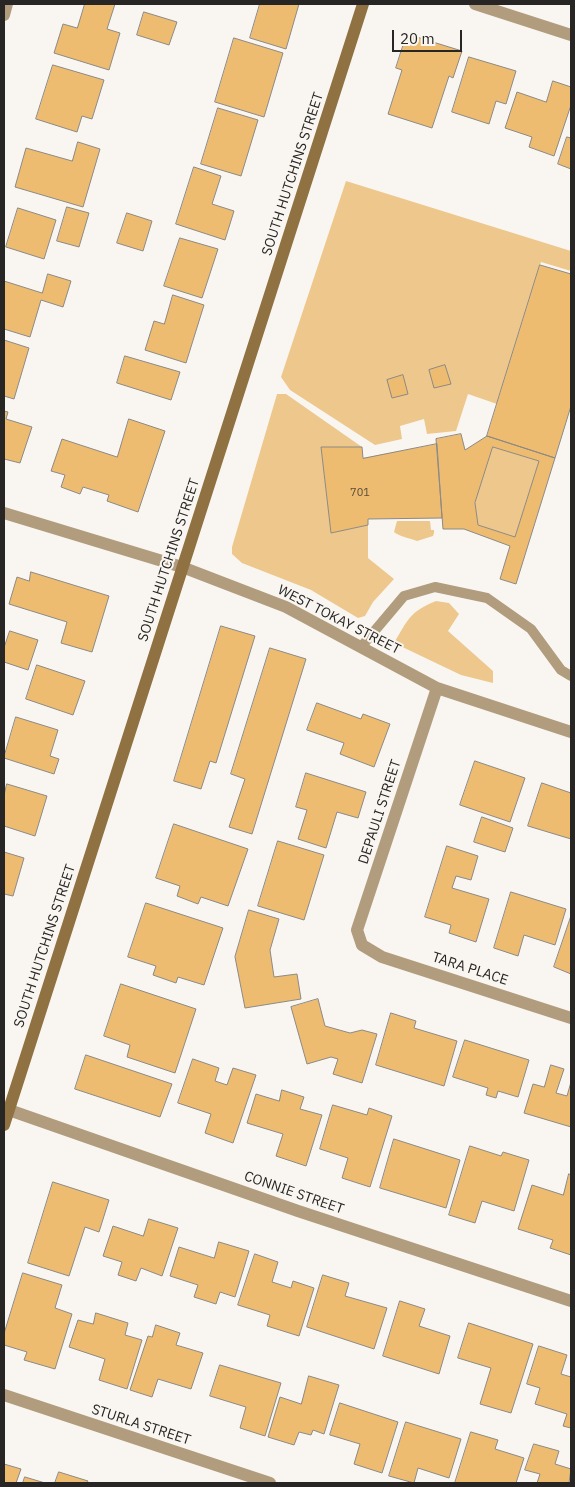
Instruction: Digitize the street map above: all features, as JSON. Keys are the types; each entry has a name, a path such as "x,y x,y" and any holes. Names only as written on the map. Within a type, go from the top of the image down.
{"main road":[{"name":"SOUTH HUTCHINS STREET","path":"4,1125 363,4"}],"street":[{"path":"4,15 7,4"},
{"path":"475,4 571,35"},
{"name":"WEST TOKAY STREET","path":"4,513 182,566 286,607 437,688 571,732"},
{"name":"DEPAULI STREET","path":"362,945 357,930 437,688"},
{"name":"TARA PLACE","path":"362,945 382,957 571,1018"},
{"name":"CONNIE STREET","path":"9,1110 298,1211 571,1301"},
{"name":"STURLA STREET","path":"4,1395 270,1483"}],"lane":[{"path":"361,647 404,596 435,587 487,598 531,630 561,670 571,676"}],"shaded area":[{"path":"346,181 571,251 571,271 541,262 497,404 468,394 456,431 427,434 424,419 400,426 402,439 375,445 290,390 281,377"},
{"path":"277,394 286,394 362,447 321,447 331,533 368,525 368,558 394,579 373,602 365,616 358,618 311,590 242,563 232,554 232,547"},
{"path":"493,447 539,461 515,537 478,525 475,503"},
{"path":"397,521 430,521 431,530 434,530 433,536 417,541 399,535 394,532"},
{"path":"436,601 449,603 459,614 448,631 493,671 493,683 461,675 394,643 406,623 415,613"}],"building":[{"path":"85,4 115,4 107,29 120,33 109,70 54,53 63,24 77,28"},
{"path":"260,4 299,4 286,49 250,38"},
{"path":"144,12 177,22 169,45 137,35"},
{"path":"407,34 462,51 453,78 449,76 432,128 388,114 402,70 396,68"},
{"path":"234,38 283,53 264,117 215,102"},
{"path":"469,57 516,71 506,104 496,101 489,124 452,112"},
{"path":"53,65 104,80 92,119 82,116 77,132 36,119"},
{"path":"553,81 571,87 571,105 554,156 529,147 532,137 505,128 517,92 546,102"},
{"path":"218,108 258,120 241,176 201,164"},
{"path":"567,137 571,138 571,169 558,164"},
{"path":"78,142 100,149 83,207 15,187 26,148 72,161"},
{"path":"194,167 221,176 212,204 234,211 225,240 176,224"},
{"path":"67,207 89,213 79,247 57,241"},
{"path":"18,208 56,220 44,259 6,247"},
{"path":"127,213 152,221 143,251 117,243"},
{"path":"180,238 218,249 202,298 164,286"},
{"path":"540,265 571,274 571,406 555,458 487,436"},
{"path":"48,274 71,281 63,307 41,300 30,337 4,329 4,281 42,293"},
{"path":"173,295 204,305 186,363 145,350 154,321 164,324"},
{"path":"4,340 29,348 14,399 4,396"},
{"path":"125,356 180,372 171,400 117,383"},
{"path":"445,365 451,384 434,388 429,370"},
{"path":"403,375 408,394 392,398 387,380"},
{"path":"4,411 8,412 6,419 32,427 20,463 4,459"},
{"path":"129,419 165,431 138,512 107,501 109,495 83,487 80,494 61,487 65,475 51,471 62,439 117,457"},
{"path":"461,434 465,450 487,436 555,458 516,584 500,579 510,546 464,529 443,529 436,439","holes":["493,447 539,461 515,537 478,525 475,503"]},
{"path":"437,444 442,518 368,519 368,525 331,533 321,447 362,447 363,458"},
{"path":"31,572 109,596 92,652 61,643 67,622 9,604 17,577 29,581"},
{"path":"221,626 255,636 216,763 210,761 201,789 174,781"},
{"path":"10,631 38,640 28,670 4,662 4,648"},
{"path":"270,648 306,659 252,834 229,827 245,779 231,774"},
{"path":"37,665 85,681 73,715 26,699"},
{"path":"317,703 361,719 363,714 390,724 374,767 340,754 344,743 307,730"},
{"path":"16,717 58,730 50,756 59,759 54,774 4,758"},
{"path":"475,761 525,778 510,822 460,805"},
{"path":"306,773 366,792 358,818 337,812 326,848 298,839 307,810 296,807"},
{"path":"542,783 571,793 571,839 528,826"},
{"path":"7,784 47,796 35,836 4,826 4,796"},
{"path":"482,817 513,828 505,852 474,842"},
{"path":"174,824 248,849 228,906 201,897 198,904 177,896 180,886 156,878"},
{"path":"278,841 324,855 304,920 258,906"},
{"path":"447,846 478,856 471,880 456,876 452,888 489,899 476,942 449,933 451,925 425,917"},
{"path":"4,852 24,858 13,896 4,894"},
{"path":"511,892 566,909 555,945 524,935 518,956 494,948"},
{"path":"146,903 223,928 204,985 178,977 176,983 153,975 156,966 128,957"},
{"path":"249,910 279,919 270,950 274,977 297,974 301,999 245,1008 235,957"},
{"path":"571,916 571,974 554,967"},
{"path":"121,984 196,1009 175,1073 127,1057 130,1045 104,1036"},
{"path":"318,999 325,1026 350,1033 362,1030 377,1034 362,1083 333,1074 338,1059 331,1057 307,1064 291,1007"},
{"path":"391,1013 416,1021 414,1028 457,1041 444,1086 376,1065"},
{"path":"465,1040 529,1060 518,1097 498,1091 496,1098 486,1095 488,1088 453,1077"},
{"path":"86,1055 172,1084 160,1117 75,1089"},
{"path":"193,1059 219,1068 215,1081 227,1085 233,1068 256,1075 233,1143 205,1133 211,1114 178,1103"},
{"path":"551,1065 564,1069 556,1093 567,1096 571,1082 571,1127 524,1113 533,1084 544,1087"},
{"path":"282,1090 304,1097 300,1109 322,1115 306,1166 276,1156 283,1134 247,1123 256,1094 279,1101"},
{"path":"333,1105 367,1115 369,1108 392,1116 370,1187 342,1178 348,1158 320,1149"},
{"path":"394,1139 460,1160 446,1208 380,1188"},
{"path":"470,1146 501,1156 503,1152 529,1160 514,1211 482,1201 475,1223 449,1215"},
{"path":"569,1174 571,1175 571,1255 550,1248 553,1240 518,1229 532,1185 563,1195"},
{"path":"53,1182 109,1200 99,1232 85,1227 69,1276 28,1263"},
{"path":"149,1219 178,1228 162,1276 141,1268 136,1281 118,1275 122,1262 103,1256 113,1226 143,1236"},
{"path":"219,1242 249,1251 235,1297 220,1292 216,1304 194,1297 198,1285 170,1276 179,1247 214,1258"},
{"path":"255,1254 278,1262 272,1282 291,1288 293,1281 314,1288 299,1336 267,1326 270,1315 238,1305"},
{"path":"23,1273 62,1285 55,1308 72,1314 55,1369 24,1360 27,1352 4,1345 4,1334"},
{"path":"323,1275 349,1283 345,1296 387,1308 374,1349 307,1327"},
{"path":"400,1301 425,1309 419,1326 450,1336 439,1374 383,1356"},
{"path":"96,1313 128,1323 125,1335 142,1340 127,1389 99,1380 105,1359 69,1347 78,1320 93,1324"},
{"path":"469,1323 533,1344 511,1413 480,1404 491,1368 458,1358"},
{"path":"156,1325 180,1333 176,1345 203,1353 191,1389 158,1379 152,1397 130,1390 148,1336 152,1337"},
{"path":"539,1346 567,1355 561,1374 571,1377 571,1428 563,1426 567,1414 535,1404 540,1388 527,1384"},
{"path":"220,1365 281,1383 265,1436 240,1428 246,1407 210,1396"},
{"path":"309,1376 339,1385 324,1434 313,1430 311,1435 299,1432 294,1445 268,1437 280,1397 301,1404"},
{"path":"340,1403 398,1422 382,1473 354,1464 360,1444 330,1435"},
{"path":"406,1422 461,1439 449,1478 418,1468 414,1483 389,1476"},
{"path":"471,1432 498,1440 495,1449 524,1458 516,1483 455,1483"},
{"path":"534,1444 559,1451 555,1464 571,1469 569,1483 537,1483 540,1474 525,1470"},
{"path":"4,1464 21,1469 16,1483 4,1483"},
{"path":"59,1472 88,1481 87,1483 55,1483"},
{"path":"25,1477 45,1483 23,1483"}]}
